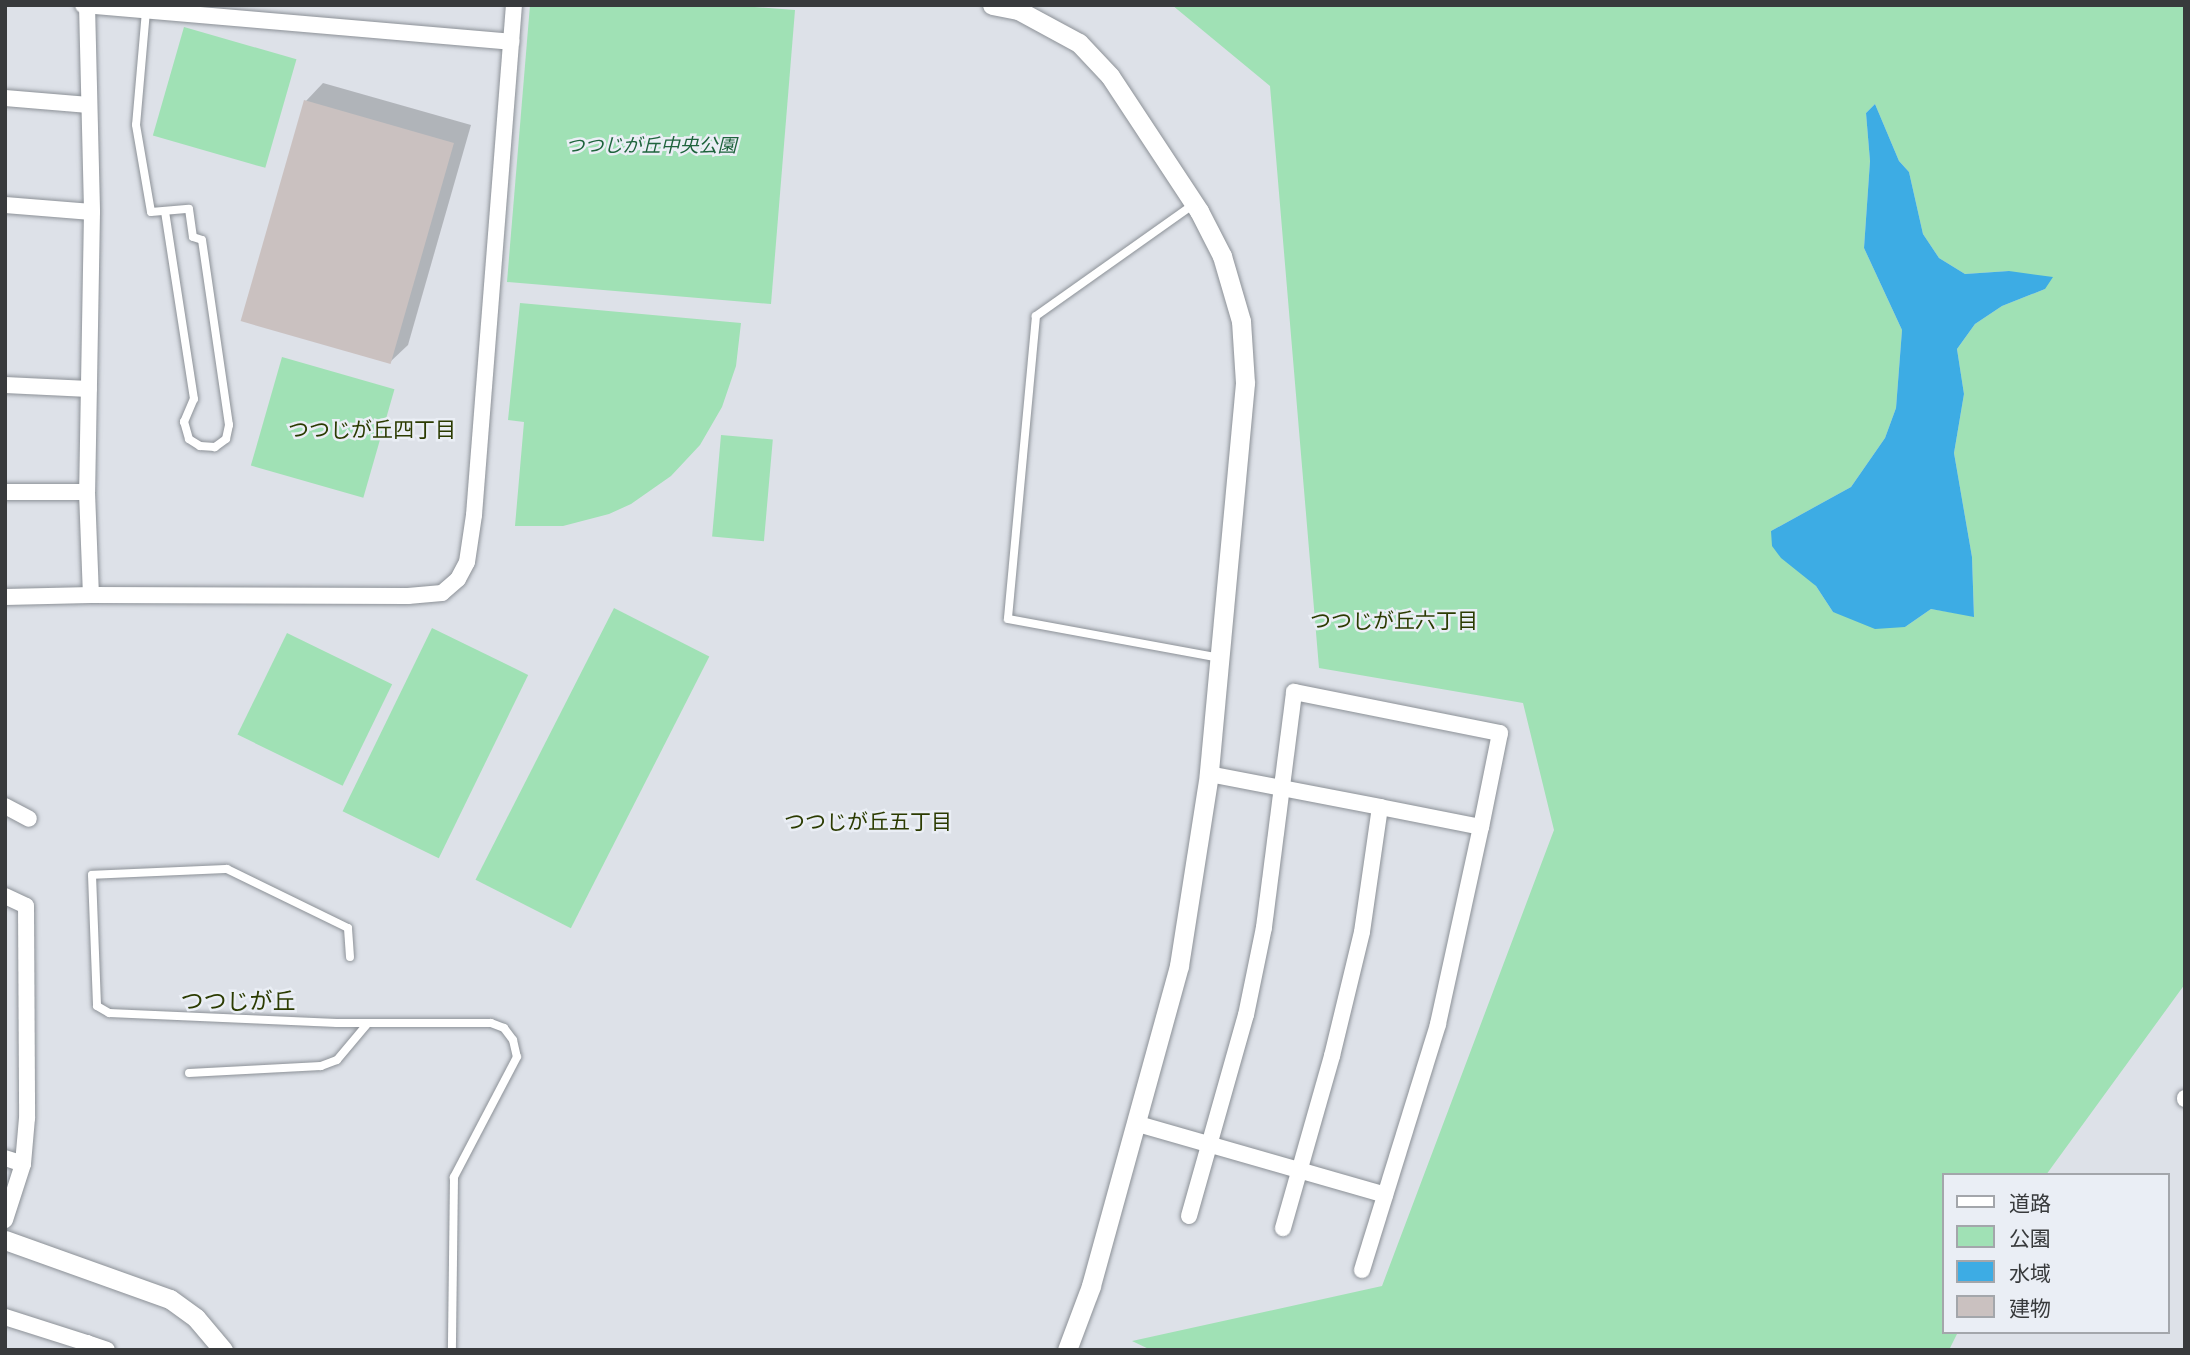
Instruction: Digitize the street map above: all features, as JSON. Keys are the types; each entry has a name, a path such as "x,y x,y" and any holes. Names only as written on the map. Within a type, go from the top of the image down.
{"street":[{"path":"91,595 87,492 92,212 86,5 146,8 511,42"},
{"path":"5,597 408,596 442,593 458,579 467,562 474,515 514,5"},
{"path":"992,5 1018,10 1088,50 1110,76 1194,204 1222,256 1241,321 1243,346 1245,383 1209,774 1179,967 1138,1124 1091,1286 1067,1350"},
{"path":"5,98 89,105"},
{"path":"5,205 92,212"},
{"path":"5,385 89,389"},
{"path":"5,492 87,492"},
{"path":"1189,1216 1246,1015 1264,927 1294,692 1500,733 1438,1024 1363,1270"},
{"path":"1209,774 1480,827"},
{"path":"5,806 29,818"},
{"path":"1283,1228 1362,932 1380,807"},
{"path":"5,896 26,906 27,1118 23,1164 5,1220"},
{"path":"1138,1124 1385,1195"},
{"path":"5,1158 23,1164"},
{"path":"5,1240 170,1298 195,1318 223,1350"},
{"path":"5,1317 87,1346 107,1350"}],"lane":[{"path":"146,8 136,125 151,212 189,209 193,237 202,240 229,425 226,439 215,447 200,446 188,439 184,422 194,399 165,211"},
{"path":"1194,204 1036,316 1008,620 1220,658"},
{"path":"350,957 348,928 227,869 92,876 97,1006 109,1013 368,1023 491,1023 504,1028 513,1040 517,1057 454,1177 452,1350"},
{"path":"189,1073 321,1066 337,1060 368,1023"}],"green space":[{"name":"つつじが丘中央公園","path":"530,5 729,5 795,10 771,304 507,282"},
{"path":"1172,5 2185,5 2185,984 2047,1173 1941,1173 1941,1334 1957,1334 1949,1350 1151,1350 1132,1341 1382,1286 1554,830 1523,703 1319,668 1270,86","holes":["1875,104 1899,161 1909,172 1923,234 1939,258 1965,274 2009,271 2045,289 2002,306 1975,324 1957,349 1964,394 1954,453 1972,557 1974,616 1931,609 1905,627 1833,612 1816,586 1771,531 1851,487 1885,438 1896,408 1902,330 1864,248 1870,161 1866,113"]},
{"path":"184,27 296,59 265,168 153,136"},
{"path":"520,303 741,323 736,366 722,407 700,445 671,476 631,504 609,514 563,526 515,526 524,422 508,420"},
{"path":"282,357 394,389 363,498 251,466"},
{"path":"721,435 773,440 764,541 712,537"},
{"path":"614,608 709,657 571,928 476,880"},
{"path":"432,628 528,675 439,858 343,811"},
{"path":"287,633 392,684 343,786 237,735"}],"water":[{"path":"1875,104 1899,161 1909,172 1923,234 1939,258 1965,274 2009,271 2053,277 2045,289 2002,306 1975,324 1957,349 1964,394 1954,453 1972,557 1974,617 1931,609 1905,627 1875,629 1833,612 1816,586 1781,558 1772,546 1771,531 1851,487 1885,438 1896,408 1902,330 1864,248 1870,161 1866,113"}],"building":[{"path":"304,100 454,143 391,364 241,321"}],"district":[{"name":"つつじが丘四丁目","path":"372,430"},
{"name":"つつじが丘六丁目","path":"1394,621"},
{"name":"つつじが丘五丁目","path":"868,822"},
{"name":"つつじが丘","path":"238,1001"}]}
